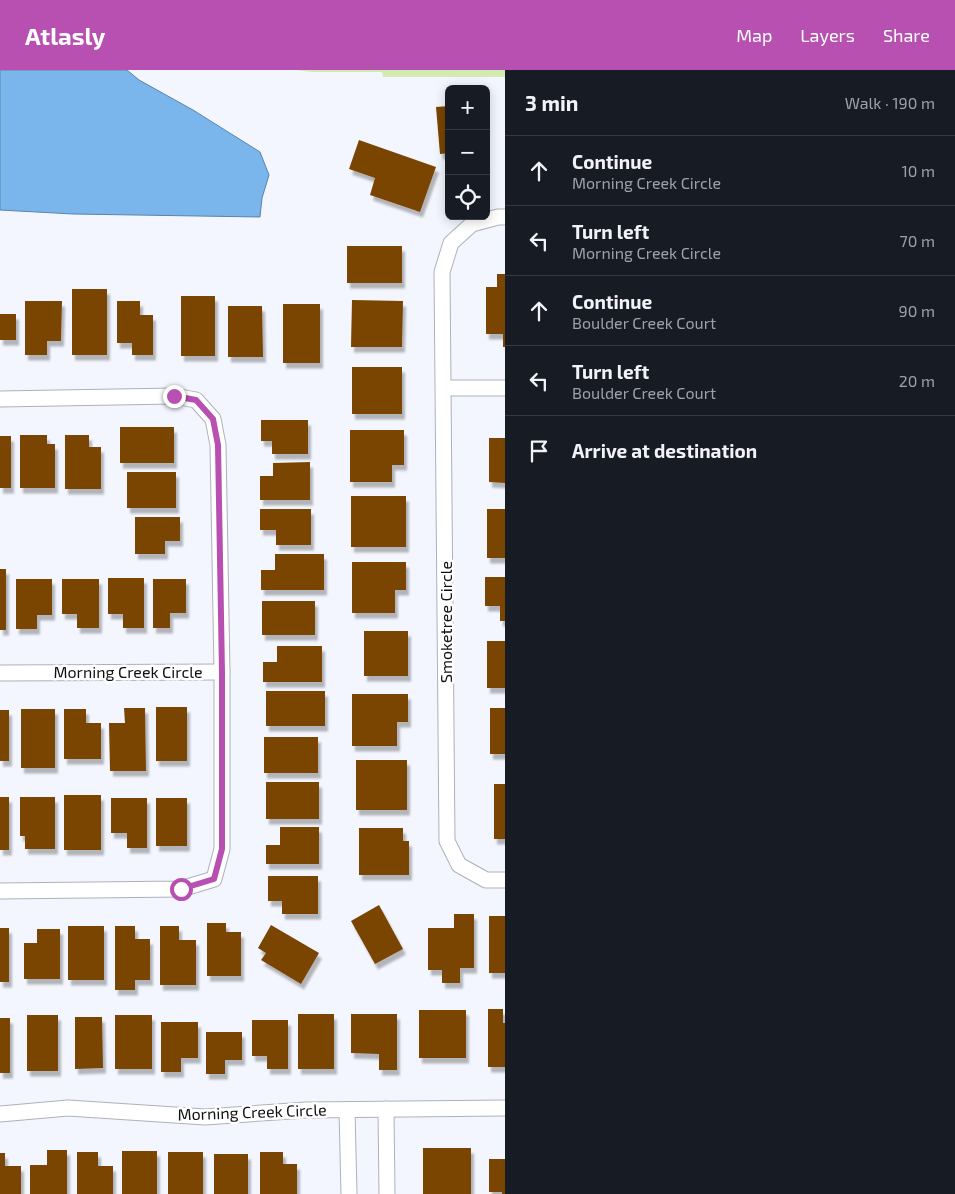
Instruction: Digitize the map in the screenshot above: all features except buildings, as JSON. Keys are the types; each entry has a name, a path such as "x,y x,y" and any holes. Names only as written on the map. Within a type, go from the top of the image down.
{"street":[{"name":"Smoketree Circle","path":"505,217 472,224 451,242 442,272 448,841 459,865 486,880 505,880"},
{"path":"444,388 505,388"},
{"path":"0,399 174,396 196,400 213,419 218,445 222,672"},
{"name":"Morning Creek Circle","path":"0,673 222,672 222,849 214,879 181,889 0,892"},
{"name":"Morning Creek Circle","path":"0,1114 68,1108 205,1117 306,1110 505,1108"},
{"path":"386,1109 387,1194"},
{"path":"347,1110 349,1194"}],"green space":[{"path":"296,70 505,70 505,77 383,77 382,72 311,72"}],"water":[{"path":"0,70 127,70 139,80 193,110 260,152 269,175 262,198 260,217 73,214 0,210"}],"route":[{"path":"174,396 196,400 213,419 218,445 222,672 222,849 214,879 181,889"}]}
